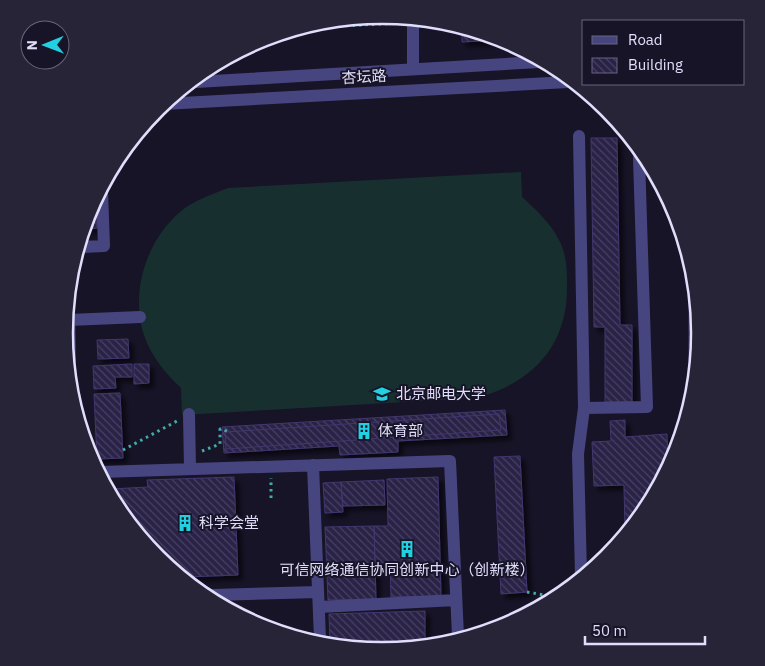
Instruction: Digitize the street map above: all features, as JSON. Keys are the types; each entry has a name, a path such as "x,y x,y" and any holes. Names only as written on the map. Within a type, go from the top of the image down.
{"street":[{"path":"413,25 414,69"},
{"name":"杏坛路","path":"203,82 532,62"},
{"name":"杏坛路","path":"175,103 563,82"},
{"path":"579,136 584,408 578,454 581,570"},
{"path":"584,408 647,407 639,160"},
{"path":"86,246 104,246 102,202"},
{"path":"74,316 140,317"},
{"path":"189,414 190,469"},
{"path":"106,472 450,461 458,633"},
{"path":"313,465 320,636"},
{"path":"218,595 318,592"},
{"path":"319,607 456,600"}],"path":[{"path":"346,26 376,24"},
{"path":"123,450 189,414"},
{"path":"220,444 220,429 230,432"},
{"path":"527,592 546,595"}],"green space":[{"path":"521,172 522,197 547,222 562,246 567,275 566,308 561,326 554,343 532,370 502,389 473,398 182,415 181,388 164,370 150,350 140,319 139,302 140,285 150,253 168,224 185,208 228,188"}],"building":[{"path":"462,34 484,41 462,42"},
{"path":"591,138 617,138 620,325 632,325 632,402 605,402 605,327 594,327"},
{"path":"97,216 97,228 92,228"},
{"path":"689,293 692,333 689,373"},
{"path":"128,339 129,358 98,359 97,340"},
{"path":"132,364 132,377 115,377 116,388 94,389 93,366"},
{"path":"134,364 149,364 149,383 134,384"},
{"path":"120,393 123,458 100,459 97,450 94,394"},
{"name":"体育部","path":"505,410 507,435 398,441 398,452 340,455 339,446 224,453 222,427"},
{"path":"499,414 501,430 226,449 225,432"},
{"path":"625,420 625,437 667,434 668,452 660,470 640,505 625,525 624,485 594,486 592,442 611,441 610,421"},
{"path":"520,456 527,592 501,594 494,457"},
{"name":"科学会堂","path":"234,477 238,575 192,577 164,552 137,521 115,489 148,487 147,480"},
{"name":"可信网络通信协同创新中心（创新楼）","path":"438,477 441,596 391,597 390,563 375,563 374,526 388,526 387,479"},
{"path":"384,480 385,505 343,506 341,482"},
{"path":"341,482 343,512 325,513 323,483"},
{"path":"374,526 376,599 328,600 325,527"},
{"path":"425,611 425,640 403,642 362,642 330,638 329,614"}],"place":[{"name":"北京邮电大学","path":"382,394"},
{"name":"体育部","path":"364,431"},
{"name":"科学会堂","path":"185,523"},
{"name":"可信网络通信协同创新中心（创新楼）","path":"407,549"}]}
